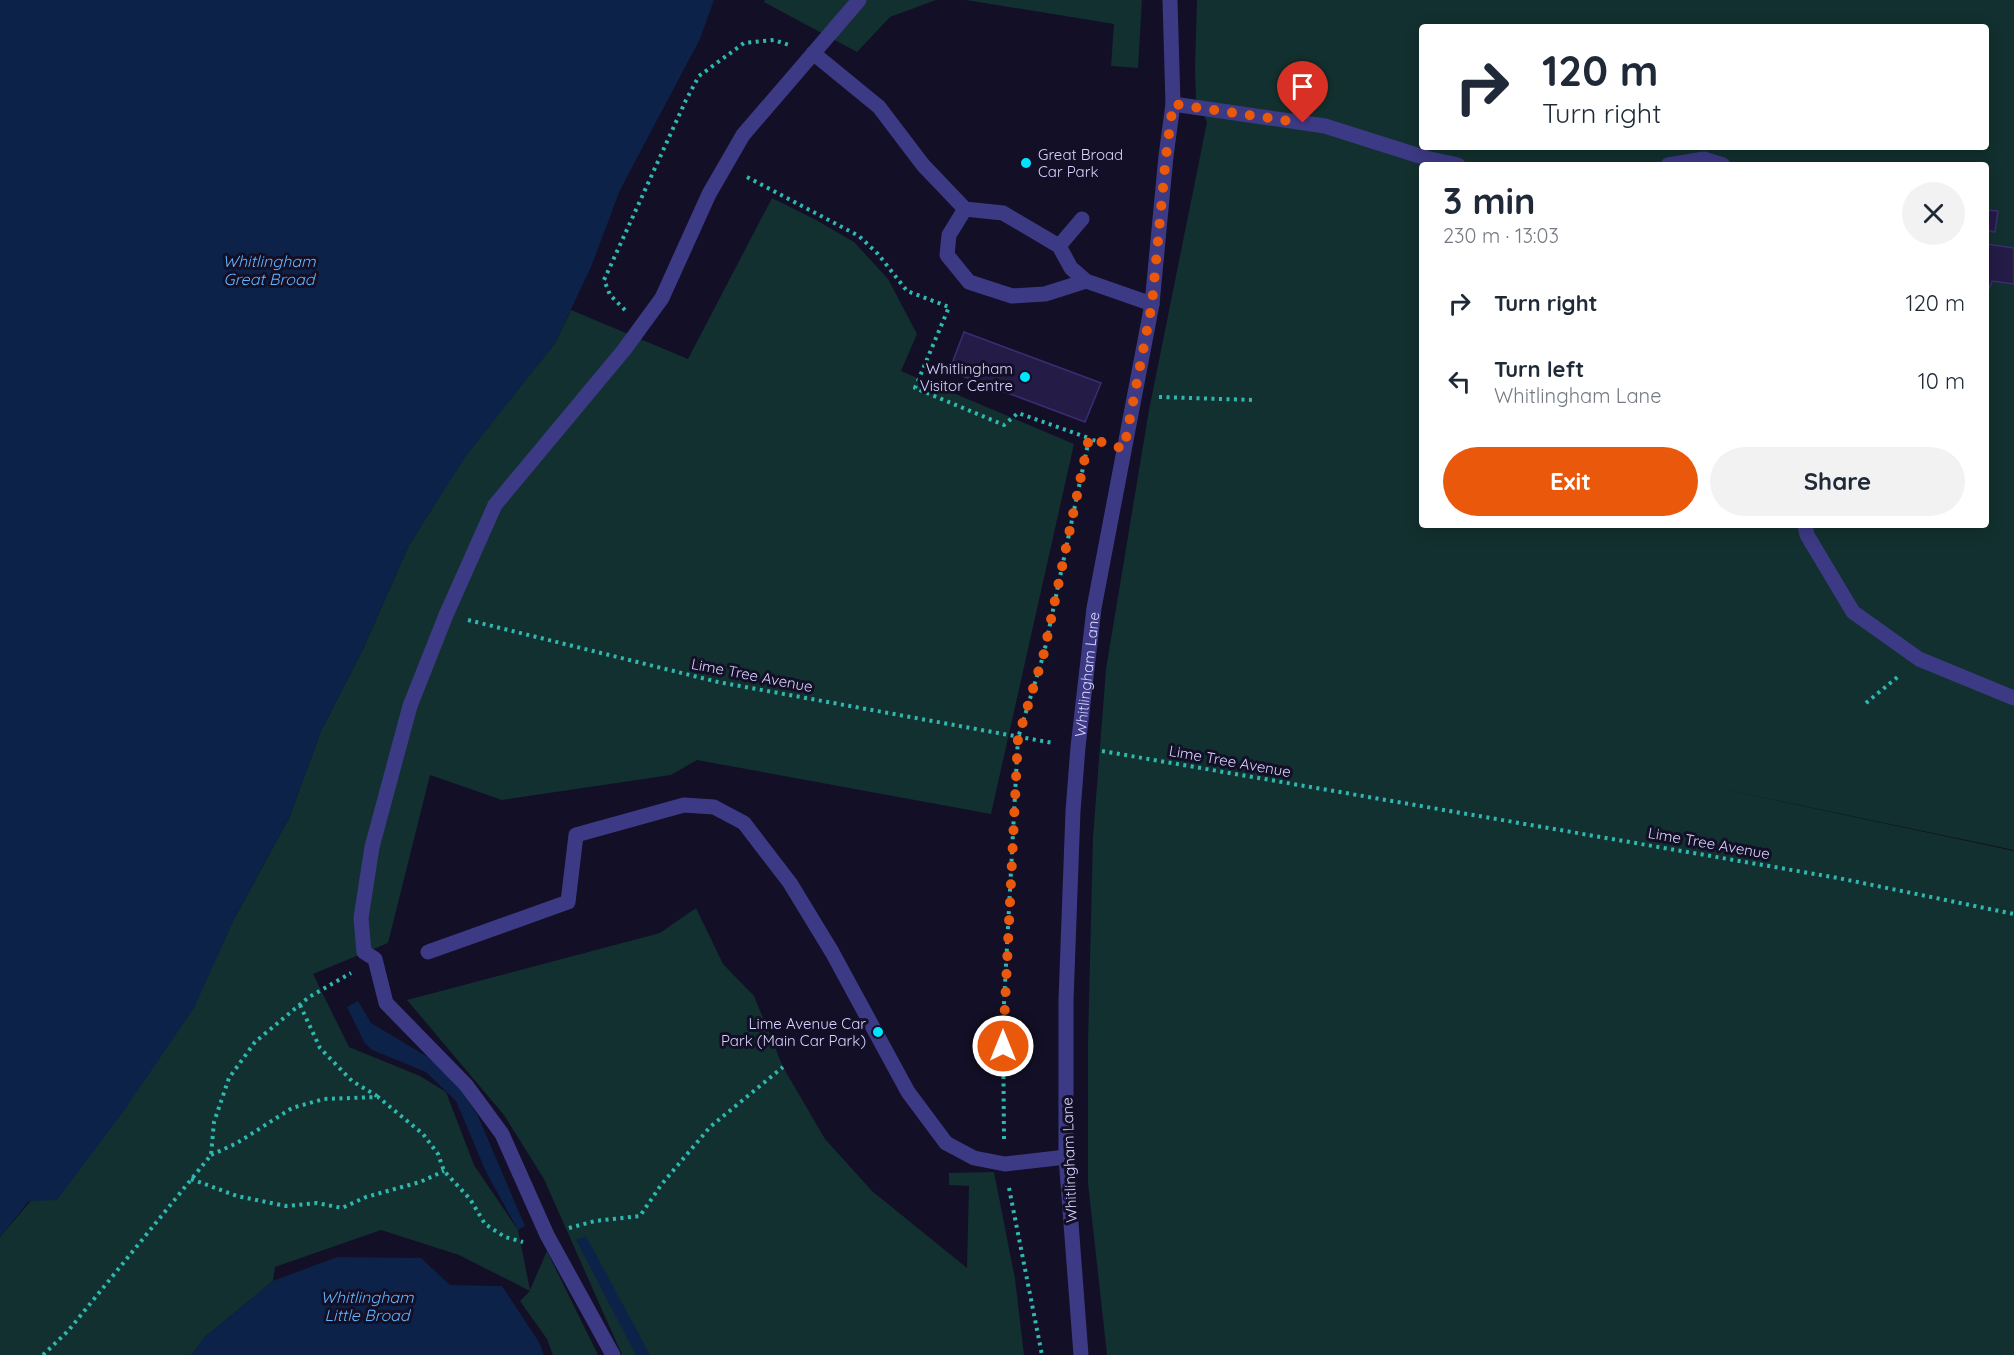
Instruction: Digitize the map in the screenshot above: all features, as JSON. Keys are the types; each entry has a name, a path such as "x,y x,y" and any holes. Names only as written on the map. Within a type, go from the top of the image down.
{"street":[{"path":"613,1355 547,1235 502,1134 466,1085 386,1003 375,959 364,952 361,918 372,847 411,706 446,615 495,505 624,350 662,298 709,194 743,135 859,0"},
{"name":"Whitlingham Lane","path":"1081,1355 1066,1157 1066,1000 1073,811 1094,608 1152,304 1173,104 1170,0"},
{"path":"813,53 879,107 923,165 965,209 1003,213 1059,246 1071,268 1086,281 1152,304"},
{"path":"1173,104 1325,126 1444,162"},
{"path":"1686,162 1704,159 1714,162"},
{"path":"965,209 949,235 947,255 969,282 1012,296 1045,294 1086,281"},
{"path":"1059,246 1082,219"},
{"path":"1806,528 1807,535 1853,612 1918,659 2014,698"},
{"path":"428,952 568,902 576,836 667,808 684,805 714,807 744,823 790,883 832,952 908,1092 946,1143 974,1158 1005,1164 1066,1157"}],"path":[{"path":"642,325 610,295 604,280 699,76 744,43 774,40 813,53"},
{"path":"724,166 859,236 878,254 907,291 949,307 915,388 1004,425 1018,412 1124,449"},
{"path":"1134,396 1254,400"},
{"path":"1042,1355 1005,1164 1003,1022 1018,738 1044,653 1089,438"},
{"name":"Lime Tree Avenue","path":"446,615 718,682 1018,738 1826,876 2014,914"},
{"path":"1866,703 1918,659"},
{"path":"42,1355 68,1331 211,1155 214,1122 229,1078 255,1042 309,997 375,959"},
{"path":"300,1005 320,1048 352,1081 378,1096"},
{"path":"191,1179 237,1196 286,1206 317,1203 342,1208 366,1197 420,1182 444,1171"}],"green space":[{"path":"765,0 936,0 890,17 857,52 764,2"},
{"path":"966,0 1142,0 1138,68 1111,66 1114,24"},
{"path":"1197,0 2014,0 2014,850 1709,786 2014,851 2014,1355 1107,1355 1088,1183 1088,1043 1093,837 1106,669 1149,410 1207,122 1196,99"},
{"path":"772,198 854,242 888,279 917,334 901,371 1074,444 991,814 697,760 671,775 502,800 430,775 388,943 313,974 349,1047 420,1076 446,1092 474,1165 518,1230 530,1290 547,1251 598,1355 553,1355 547,1339 520,1301 530,1291 459,1255 381,1230 275,1267 273,1281 205,1337 192,1355 0,1355 0,1237 189,1015 234,919 289,818 321,731 363,649 409,545 465,456 555,343 571,310 688,359"},
{"path":"696,908 723,964 754,996 783,1067 825,1139 872,1191 967,1268 969,1186 949,1185 949,1173 994,1172 1015,1279 1024,1355 622,1355 544,1179 504,1115 407,1000 660,933"}],"water":[{"name":"Whitlingham Great Broad","path":"0,0 714,0 700,39 620,190 591,267 555,343 466,456 409,545 363,649 321,731 289,818 234,919 194,1008 123,1112 57,1200 29,1201 0,1237"},
{"path":"358,1001 371,1023 433,1060 454,1079 478,1116 525,1226 518,1230 486,1172 456,1101 426,1072 372,1050 364,1042 347,1007"},
{"path":"586,1236 650,1355 636,1355 576,1240"},
{"name":"Whitlingham Little Broad","path":"337,1257 421,1258 450,1285 502,1286 539,1342 544,1355 191,1355 205,1337 273,1281"}],"building":[{"path":"1989,210 1998,211 1995,232 1989,231"},
{"path":"1989,244 2014,248 2014,284 1992,281 1989,288"},
{"name":"Whitlingham Visitor Centre","path":"964,332 1101,383 1085,422 949,371"}],"place":[{"name":"Great Broad Car Park","path":"1026,163"},
{"name":"Whitlingham Visitor Centre","path":"1025,377"},
{"name":"Lime Avenue Car Park (Main Car Park)","path":"878,1032"}],"route":[{"path":"1003,1046 1018,738 1044,653 1089,438 1124,449 1152,304 1173,104 1303,123"}]}
